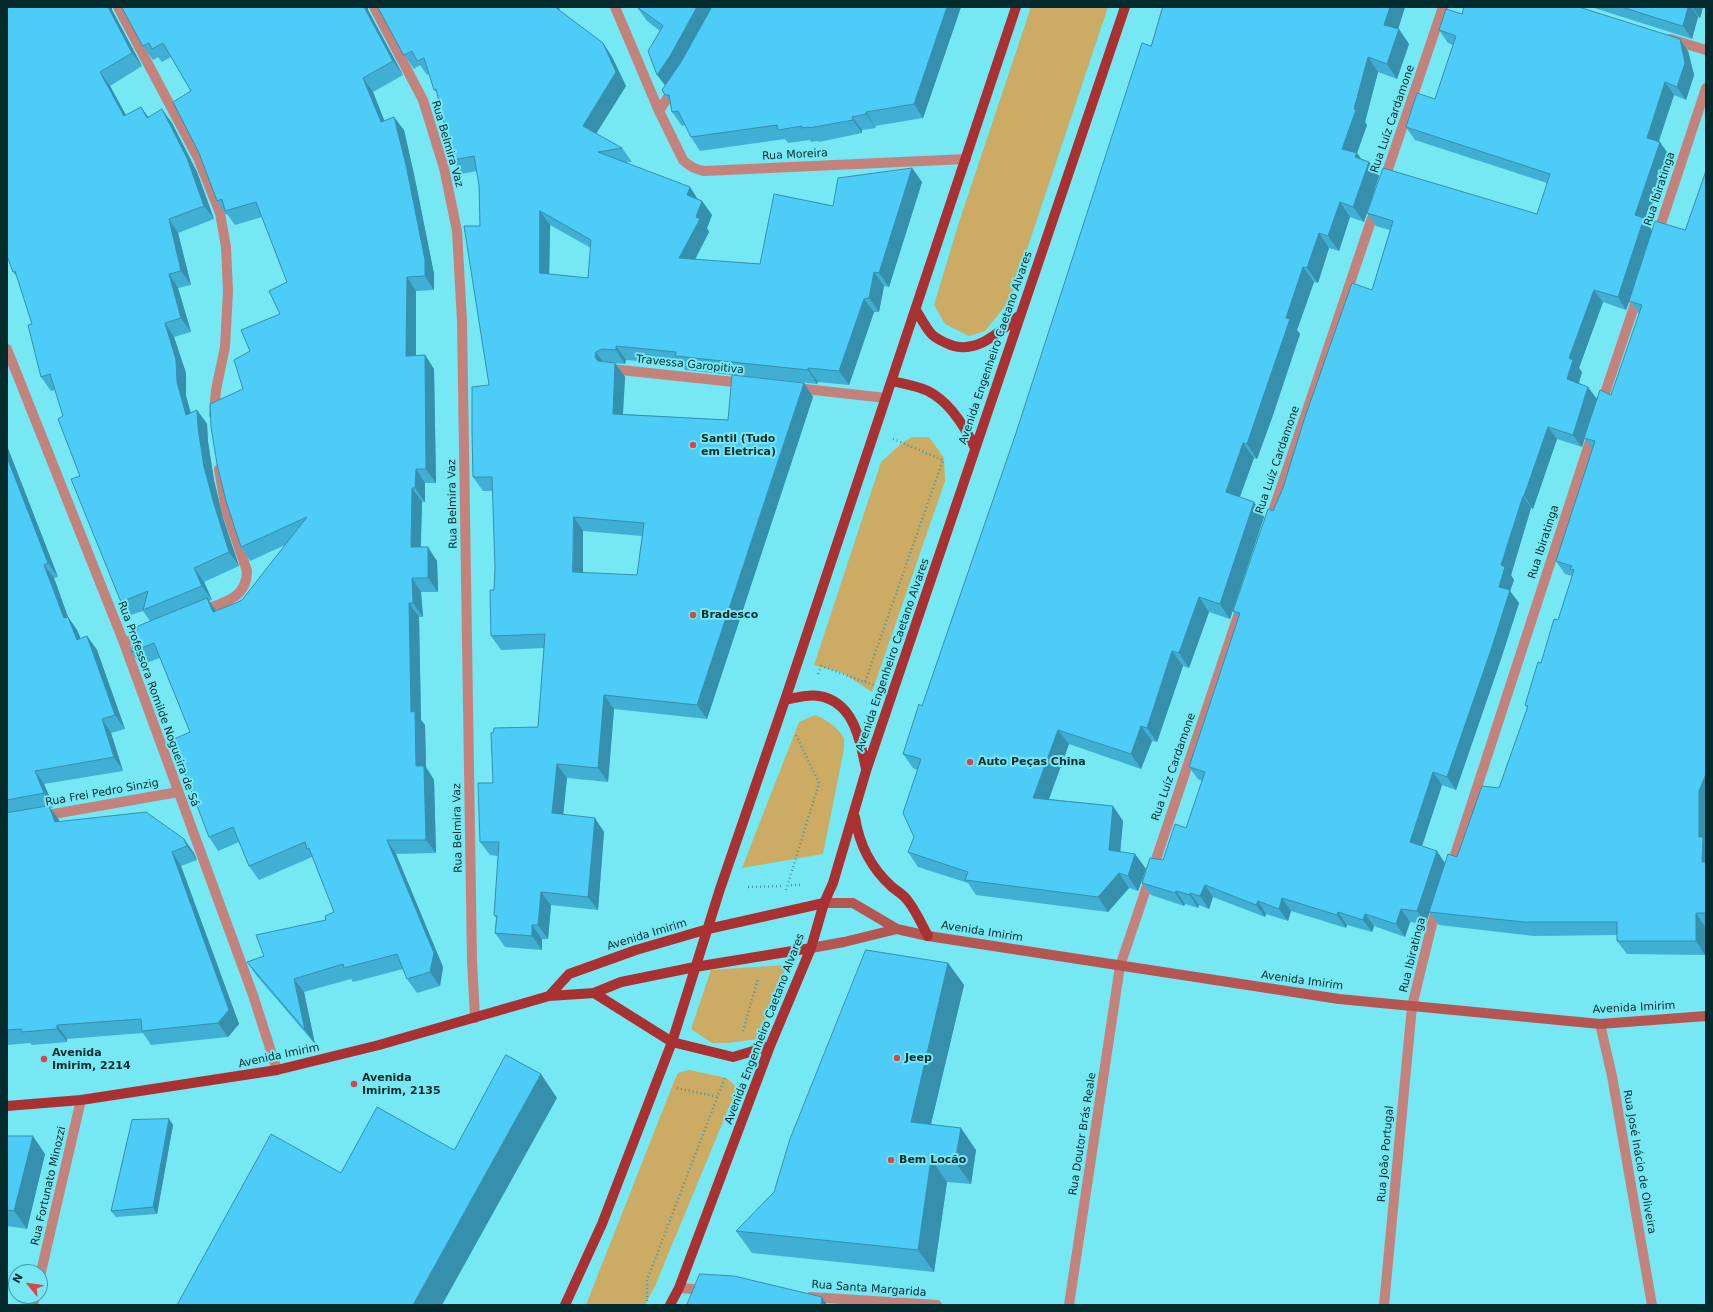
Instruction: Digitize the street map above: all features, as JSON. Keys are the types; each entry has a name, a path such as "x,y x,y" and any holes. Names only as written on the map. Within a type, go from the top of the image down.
{"main road":[{"path":"565,1305 602,1224 672,1042 720,889 877,427 1016,7"},
{"name":"Avenida Engenheiro Caetano Alvares","path":"670,1305 679,1288 770,1046 811,948 824,903 833,883 866,771 1124,7"},
{"path":"916,310 929,331 938,339 950,345 965,348 976,346 987,341 1020,315"},
{"path":"892,382 923,390 940,399 961,423 975,448"},
{"path":"785,700 818,696 831,700 840,705 847,713 858,734 866,771"},
{"path":"854,813 857,834 863,849 875,868 891,886 908,900 928,936"},
{"name":"Avenida Imirim","path":"549,996 569,974 636,950 708,929 824,903 853,903 897,929 928,936 1339,999 1600,1024 1706,1016"},
{"name":"Avenida Imirim","path":"7,1106 81,1100 277,1070 379,1045 549,996 594,993 622,982 695,967 844,942 897,929"},
{"path":"594,993 672,1042 733,1057 770,1046"}],"street":[{"path":"118,7 198,158 220,213 226,247 228,291 225,347 216,390 214,428"},
{"name":"Rua Belmira Vaz","path":"374,7 423,100 444,168 457,231 462,321 472,960 475,1018"},
{"name":"Rua Moreira","path":"615,7 659,111 683,160 688,166 704,171 966,159"},
{"name":"Rua Luíz Cardamone","path":"1265,535 1443,7"},
{"path":"1660,36 1706,50"},
{"path":"659,111 681,78"},
{"name":"Rua Ibiratinga","path":"1654,246 1706,88"},
{"name":"Rua Ibiratinga","path":"1448,874 1641,284"},
{"name":"Rua Professora Romilde Nogueira de Sá","path":"7,349 124,643 253,995 277,1070"},
{"name":"Travessa Garopitiva","path":"611,369 752,384"},
{"path":"784,387 886,398"},
{"path":"194,614 236,597 243,589 247,580 247,571 226,510 216,456"},
{"name":"Rua Luíz Cardamone","path":"1120,966 1245,596"},
{"path":"124,643 159,629"},
{"name":"Rua Frei Pedro Sinzig","path":"30,818 178,792"},
{"name":"Rua Ibiratinga","path":"1412,1006 1431,928 1441,897"},
{"name":"Rua Doutor Brás Reale","path":"1069,1305 1120,966"},
{"name":"Rua João Portugal","path":"1384,1305 1412,1006"},
{"name":"Rua José Inácio de Oliveira","path":"1600,1024 1612,1076 1652,1305"},
{"name":"Rua Fortunato Minozzi","path":"43,1264 81,1100"},
{"path":"679,1288 718,1291"},
{"name":"Rua Santa Margarida","path":"796,1296 937,1305"}],"path":[{"path":"810,696 821,666 865,682 943,460 895,440 877,427"},
{"path":"778,913 819,783 796,735 798,729"},
{"path":"748,887 784,886"},
{"path":"647,1305 647,1280 742,1033 765,955"},
{"path":"657,1083 718,1097"}],"shaded area":[{"path":"1031,7 1108,7 1010,300 985,331 969,336 945,324 934,305 959,222"},
{"path":"912,437 929,437 944,458 945,481 872,692 843,673 814,665 881,462 902,443"},
{"path":"815,715 832,724 844,739 844,749 823,854 742,868 799,722"},
{"path":"787,965 757,1039 728,1043 712,1043 691,1029 711,970"},
{"path":"689,1070 727,1078 737,1088 655,1286 645,1305 586,1305 673,1084 678,1073"}],"building":[{"path":"7,7 108,7 132,53 100,72 124,116 141,107 147,118 162,109 187,158 204,206 169,219 181,271 169,274 181,318 165,323 176,360 177,382 186,415 197,410 198,428 204,467 229,552 194,568 202,586 143,610 148,591 121,602 71,479 80,476 58,419 63,416 50,374 41,377 28,325 32,324 15,271 13,272 7,256"},
{"path":"122,7 364,7 393,61 363,78 381,122 394,117 406,165 425,260 425,276 407,277 406,356 425,355 426,469 416,469 415,488 412,488 411,547 428,547 428,578 412,578 413,603 409,603 411,712 415,711 416,766 424,766 426,840 387,840 434,953 430,972 407,979 397,954 344,968 343,964 294,979 305,1030 247,962 264,956 256,935 326,920 325,916 334,912 309,848 307,849 305,842 249,866 233,827 209,837 172,740 190,732 154,643 131,652 138,626 207,598 213,612 242,600 307,517 241,547 226,501 217,464 211,427 210,404 243,389 234,360 250,351 241,330 280,314 269,291 287,282 256,202 225,211 222,199 217,201 199,153 173,102 191,91 163,43 152,49 149,43 143,46"},
{"path":"378,7 555,7 603,43 616,72 583,126 622,148 598,152 690,187 687,195 702,201 696,217 700,219 679,258 760,264 774,194 833,206 838,178 912,168 879,273 874,272 869,298 864,299 839,371 808,368 808,370 675,356 676,352 616,346 616,350 602,349 596,352 595,357 598,361 615,363 613,414 728,420 732,375 804,383 697,705 604,695 598,768 557,764 552,813 595,818 588,897 541,892 538,925 532,925 532,936 495,933 497,916 494,915 499,842 480,842 478,783 493,783 491,733 493,733 494,728 538,727 545,634 491,636 490,590 494,590 495,568 492,477 473,477 472,432 472,387 489,385 464,226 480,226 479,185 474,156 453,160 436,89 434,90 424,58 417,61 412,51 404,55","holes":["540,211 591,240 588,278 540,273","574,517 644,523 637,575 573,572"]},
{"path":"637,7 697,7 670,56 657,75 648,51 663,26"},
{"path":"712,7 947,7 914,104 866,112 866,114 852,117 853,120 809,128 801,128 802,126 778,130 777,125 691,137 678,111 672,112 669,95 665,95 662,90 681,62"},
{"path":"1163,7 1390,7 1384,25 1399,29 1387,64 1368,57 1354,109 1356,110 1342,149 1357,153 1355,157 1369,162 1353,207 1340,202 1328,236 1319,233 1307,268 1303,267 1286,318 1290,319 1247,444 1243,443 1226,492 1254,502 1220,604 1199,597 1179,653 1172,651 1147,728 1141,726 1131,754 1058,730 1033,798 1113,806 1109,850 1135,854 1128,876 1119,873 1098,897 965,880 968,872 908,852 914,837 903,813 921,759 903,754 919,704 922,706 1016,433 1142,43 1151,46"},
{"path":"1464,7 1579,7 1680,39 1685,63 1677,87 1665,82 1647,138 1660,142 1635,215 1644,218 1618,297 1594,290 1569,358 1573,360 1567,379 1588,387 1573,435 1548,427 1523,496 1501,565 1505,567 1499,587 1510,590 1492,647 1447,777 1433,772 1410,842 1437,851 1417,911 1401,909 1396,924 1365,914 1363,920 1338,912 1337,915 1282,898 1279,909 1258,901 1256,905 1205,885 1200,896 1176,891 1175,893 1142,883 1150,858 1163,860 1175,824 1186,828 1205,772 1189,767 1240,613 1233,611 1268,509 1273,511 1283,488 1304,420 1352,283 1372,290 1393,221 1367,213 1383,168 1537,214 1550,174 1406,127 1417,93 1435,99 1456,36 1439,30 1446,9 1462,14"},
{"path":"1622,7 1688,7 1683,26"},
{"path":"1706,171 1706,774 1699,791 1699,837 1703,837 1702,862 1706,862 1706,913 1696,913 1696,941 1617,941 1617,922 1524,922 1429,912 1448,854 1457,857 1482,786 1499,788 1528,706 1525,705 1538,662 1541,663 1554,619 1558,620 1574,570 1570,569 1572,566 1556,561 1595,441 1584,438 1600,390 1611,395 1642,305 1629,301 1655,221 1685,230"},
{"path":"7,457 48,563 44,565 64,618 68,617 77,640 87,636 115,715 102,719 114,757 35,771 44,793 7,800"},
{"path":"49,806 55,822 146,812 184,839 187,846 172,852 229,1010 218,1023 142,1031 141,1019 57,1025 57,1029 22,1032 21,1029 7,1030 7,813"},
{"path":"866,950 948,963 911,1122 961,1128 955,1162 931,1159 918,1250 736,1231 774,1192 790,1139"},
{"path":"506,1055 541,1074 413,1305 177,1305 271,1134 341,1173 377,1107 454,1150"},
{"path":"169,1119 153,1207 111,1211 132,1120"},
{"path":"7,1136 33,1136 14,1211 7,1210"},
{"path":"700,1274 734,1276 822,1297 821,1305 687,1305"}],"place":[{"name":"Santil (Tudo em Eletrica)","path":"693,445"},
{"name":"Bradesco","path":"693,615"},
{"name":"Auto Peças China","path":"970,762"},
{"name":"Jeep","path":"897,1058"},
{"name":"Avenida Imirim, 2214","path":"44,1059"},
{"name":"Avenida Imirim, 2135","path":"354,1084"},
{"name":"Bem Locão","path":"891,1160"}]}
